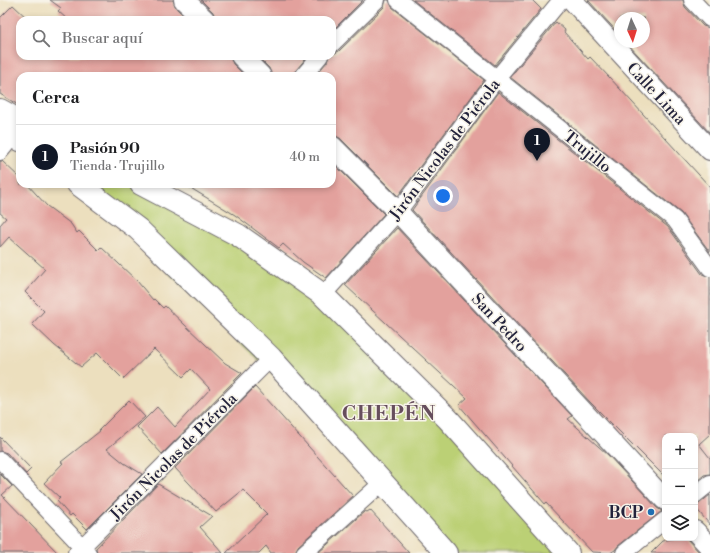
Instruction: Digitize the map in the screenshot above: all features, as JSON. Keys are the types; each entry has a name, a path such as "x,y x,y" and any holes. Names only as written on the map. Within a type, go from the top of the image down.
{"main road":[{"path":"0,110 15,131"},
{"path":"83,188 138,230 271,358 446,553"},
{"path":"149,188 238,235 323,295 448,419 568,553"}],"street":[{"path":"184,0 201,16"},
{"path":"336,40 377,0"},
{"name":"Trujillo","path":"398,0 675,220 710,268"},
{"name":"Jirón Nicolas de Piérola","path":"323,295 398,212 497,78 561,0"},
{"name":"Calle Lima","path":"572,0 710,150"},
{"path":"692,0 710,19"},
{"path":"245,60 257,72"},
{"path":"306,72 317,60"},
{"path":"0,152 15,131"},
{"name":"San Pedro","path":"336,150 398,212 662,497"},
{"name":"Jirón Nicolas de Piérola","path":"82,551 271,358"},
{"path":"0,460 82,551"},
{"path":"304,553 383,482"},
{"path":"698,493 710,483"},
{"path":"624,553 662,522"},
{"path":"698,534 710,547"}],"green space":[{"path":"82,188 148,188 323,295 568,553 446,553 383,482"}],"building":[{"path":"50,0 173,0 176,8 184,16 64,16 58,11 61,8"},
{"path":"201,0 363,0 336,27 336,16 214,16 213,12"},
{"path":"386,0 389,0 392,7 484,80 398,196 340,138 336,136 336,72 318,72 328,60 336,60 336,52 384,7"},
{"path":"413,0 532,0 541,9 495,65"},
{"path":"588,0 683,0 685,7 703,26 710,28 710,133 632,48 650,48 650,12 614,12 614,28"},
{"path":"13,5 25,16 16,16 16,60 232,60 233,64 241,72 16,72 16,104 0,94 0,18"},
{"path":"556,22 565,30 564,32 588,59 590,57 710,187 710,252 681,213 510,77"},
{"path":"261,60 305,60 295,72 270,72 269,68"},
{"path":"498,92 668,227 702,274 710,277 710,434 699,444 710,458 710,474 704,475 698,480 698,433 662,433 662,474 590,402 412,210"},
{"path":"0,161 2,161 16,174 16,188 31,188 47,206 71,224 77,233 79,231 98,250 101,247 137,281 153,300 154,299 163,308 165,306 225,363 242,373 162,454 137,427 157,407 175,427 210,389 191,369 183,377 154,349 123,379 97,353 81,367 54,345 32,324 44,311 25,292 45,269 9,237 0,247 0,225 6,218 0,213"},
{"path":"336,166 384,214 326,278 303,262 283,244 279,248 235,215 191,188 336,188"},
{"path":"397,228 572,416 568,419 608,455 657,508 662,511 610,553 592,552 546,503 545,504 459,405 467,398 345,285"},
{"path":"255,387 353,496 298,546 295,553 271,553 266,546 259,553 226,553 267,514 243,490 216,512 175,468"},
{"path":"129,400 145,417 107,449 124,463 142,474 87,529 72,514 70,516 57,501 60,498 44,483 63,463 61,462 100,431 99,430"},
{"path":"0,437 31,469 26,474 7,453 0,451"},
{"path":"0,474 12,486 2,495 58,553 0,553"},
{"path":"158,484 212,516 200,527 223,553 97,553 96,548"},
{"path":"710,495 710,525 698,511 698,505"},
{"path":"370,510 409,553 318,553 365,511 367,512"},
{"path":"663,541 689,541 700,553 651,553"}],"place":[{"name":"Pasión 90","path":"537,161"},
{"name":"BCP","path":"651,512"}],"district":[{"name":"CHEPÉN","path":"389,413"}]}
